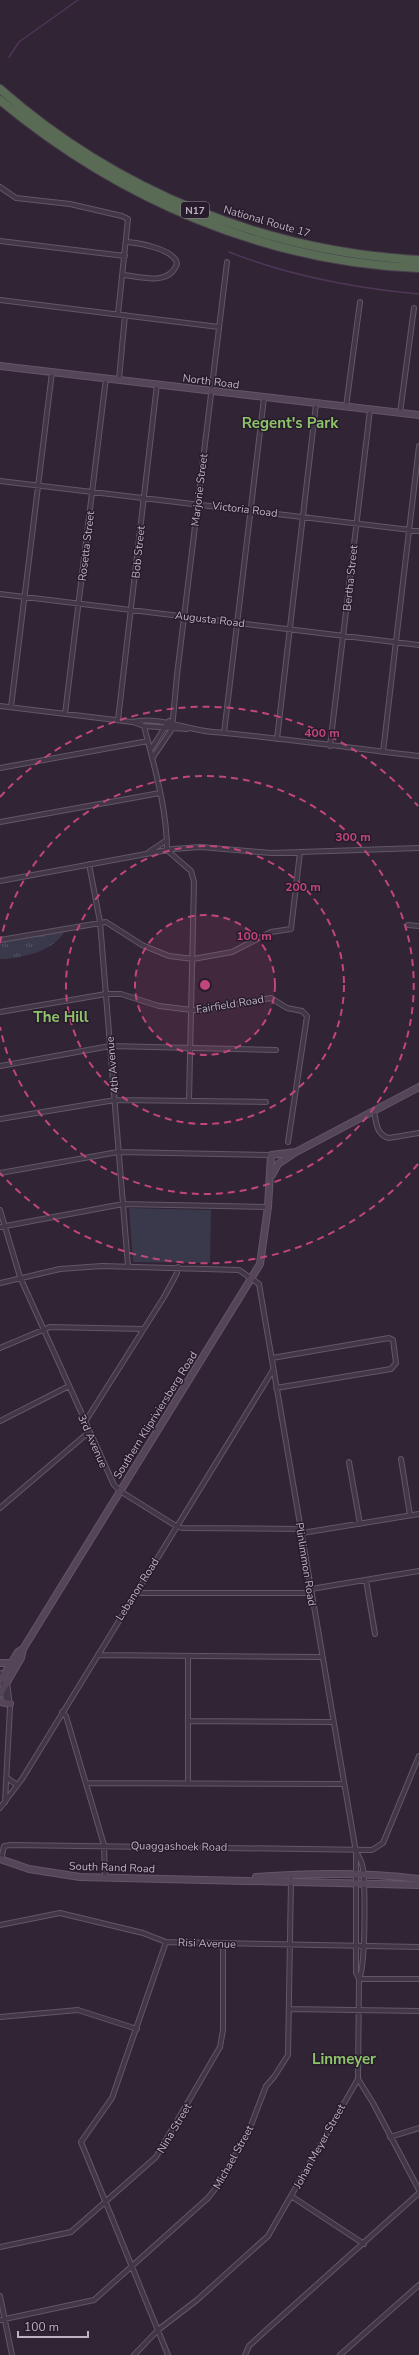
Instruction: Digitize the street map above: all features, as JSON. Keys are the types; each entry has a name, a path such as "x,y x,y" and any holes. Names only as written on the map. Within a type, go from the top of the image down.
{"highway":[{"name":"National Route 17","path":"0,89 35,118 94,159 136,182 200,212 256,232 315,247 368,256 419,260"},
{"name":"N17","path":"0,100 53,141 100,172 159,203 199,220 263,242 322,257 354,262 419,268"}],"street":[{"path":"0,187 13,197 70,204 122,216 128,219 124,275 118,314"},
{"path":"0,241 125,256"},
{"path":"124,275 160,279 173,270 178,264 173,256 151,246 127,242"},
{"name":"Marjorie Street","path":"174,724 172,718 197,504 228,262"},
{"path":"0,300 219,327"},
{"path":"346,407 360,302"},
{"path":"400,413 414,308"},
{"path":"119,379 125,316"},
{"name":"North Road","path":"0,366 419,416"},
{"path":"11,707 52,372"},
{"name":"Rosetta Street","path":"64,714 79,604 106,378"},
{"name":"Bob Street","path":"118,720 158,384"},
{"path":"224,733 264,398"},
{"path":"277,739 316,404"},
{"name":"Bertha Street","path":"330,746 370,410"},
{"path":"383,752 419,446"},
{"name":"Victoria Road","path":"0,481 144,499 304,516 419,531"},
{"name":"Augusta Road","path":"0,594 419,645"},
{"path":"0,706 118,720 172,730 191,729"},
{"path":"151,749 167,723 172,718"},
{"path":"132,722 140,720 167,723 191,729 419,756"},
{"path":"153,757 172,730 174,724"},
{"path":"144,726 153,757 160,794 167,834 167,850"},
{"path":"0,768 148,741"},
{"path":"0,822 160,794"},
{"path":"167,834 173,849 172,854"},
{"path":"146,854 167,840"},
{"path":"0,881 173,849 202,847 271,853 419,848"},
{"path":"167,850 191,871 194,880 189,1100"},
{"path":"0,940 100,922 110,923 130,938 169,956 193,959 232,952 271,932 291,929 300,852"},
{"name":"4th Avenue","path":"89,864 100,922 128,1266"},
{"path":"408,925 419,926"},
{"name":"Fairfield Road","path":"0,1012 106,994 121,994 159,1006 192,1010 207,1010 272,998 287,1008 302,1011 306,1015 288,1142"},
{"path":"0,1066 110,1046 276,1050"},
{"name":"Southern Klipriviersberg Road","path":"270,1180 278,1164 296,1152 419,1087"},
{"path":"0,1120 115,1100 266,1102"},
{"path":"374,1111 379,1132 384,1136 394,1137 419,1133"},
{"path":"0,1173 118,1152 271,1155"},
{"name":"Southern Klipriviersberg Road","path":"0,1694 3,1679 11,1663 23,1649 252,1278 262,1258 268,1207 271,1155 296,1152"},
{"path":"2,1226 123,1204 268,1207"},
{"name":"3rd Avenue","path":"0,1210 2,1226 20,1277 112,1482 120,1491 176,1526"},
{"path":"0,1283 20,1277 75,1267 128,1266 239,1270 252,1278"},
{"path":"85,1422 177,1273 178,1268"},
{"name":"Plinlimmon Road","path":"252,1278 260,1290 355,1851 356,1972 359,1979"},
{"path":"0,1348 43,1328 143,1329"},
{"path":"272,1358 389,1338 393,1340 396,1363 391,1369 276,1388"},
{"name":"Lebanon Road","path":"0,1808 17,1785 273,1370"},
{"path":"0,1421 69,1386"},
{"path":"0,1508 90,1432"},
{"path":"401,1459 410,1515"},
{"path":"349,1462 360,1524"},
{"path":"176,1526 301,1531 360,1524 419,1514"},
{"path":"137,1591 141,1593 311,1591 419,1571"},
{"path":"366,1580 375,1634"},
{"name":"Southern Klipriviersberg Road","path":"3,1679 18,1662 23,1649"},
{"path":"98,1655 321,1657"},
{"path":"188,1657 188,1783"},
{"path":"5,1802 9,1703 0,1662 18,1662"},
{"path":"0,1702 9,1703"},
{"path":"62,1712 66,1716 87,1783 104,1845 105,1877"},
{"path":"188,1721 333,1722"},
{"name":"Quaggashoek Road","path":"0,1860 2,1846 104,1845 355,1851 369,1850 381,1846 419,1756"},
{"path":"6,1778 17,1785"},
{"path":"87,1783 343,1784"},
{"name":"Plinlimmon Road","path":"355,1851 360,1858 363,1874"},
{"name":"South Rand Road","path":"0,1860 41,1872 105,1877 419,1885"},
{"name":"South Rand Road","path":"225,1879 290,1874 363,1874 419,1879"},
{"name":"Michael Street","path":"2,2320 90,2302 208,2198 215,2189 248,2132 266,2086 286,2060 289,2048 290,1874"},
{"name":"Johan Meyer Street","path":"134,2355 158,2330 197,2300 266,2239 358,2079 360,2010 359,1979 362,1972 363,1946 363,1874"},
{"name":"Risi Avenue","path":"0,1925 60,1913 130,1930 166,1942 290,1946 419,1947"},
{"path":"166,1942 112,2098 82,2138 83,2150 168,2355"},
{"name":"Nina Street","path":"0,2247 68,2233 159,2154 216,2055 222,2037 223,1944"},
{"path":"359,1979 419,1979"},
{"path":"289,2009 419,2011"},
{"path":"0,2018 78,2010 136,2029"},
{"path":"358,2079 373,2103 419,2190"},
{"path":"390,2137 419,2128"},
{"path":"245,2355 249,2346 419,2193"},
{"path":"291,2196 364,2244"},
{"path":"340,2355 419,2286"},
{"path":"0,2296 2,2320 12,2355"}],"green space":[{"path":"65,930 54,943 46,948 27,955 0,959 0,942"},
{"path":"129,1208 211,1210 210,1263 133,1262"}],"waterway":[{"path":"9,57 19,42 78,0"},
{"path":"229,252 275,268 322,280 419,294"}],"district":[{"name":"Regent's Park","path":"290,423"},
{"name":"The Hill","path":"61,1017"},
{"name":"Linmeyer","path":"344,2059"}]}
